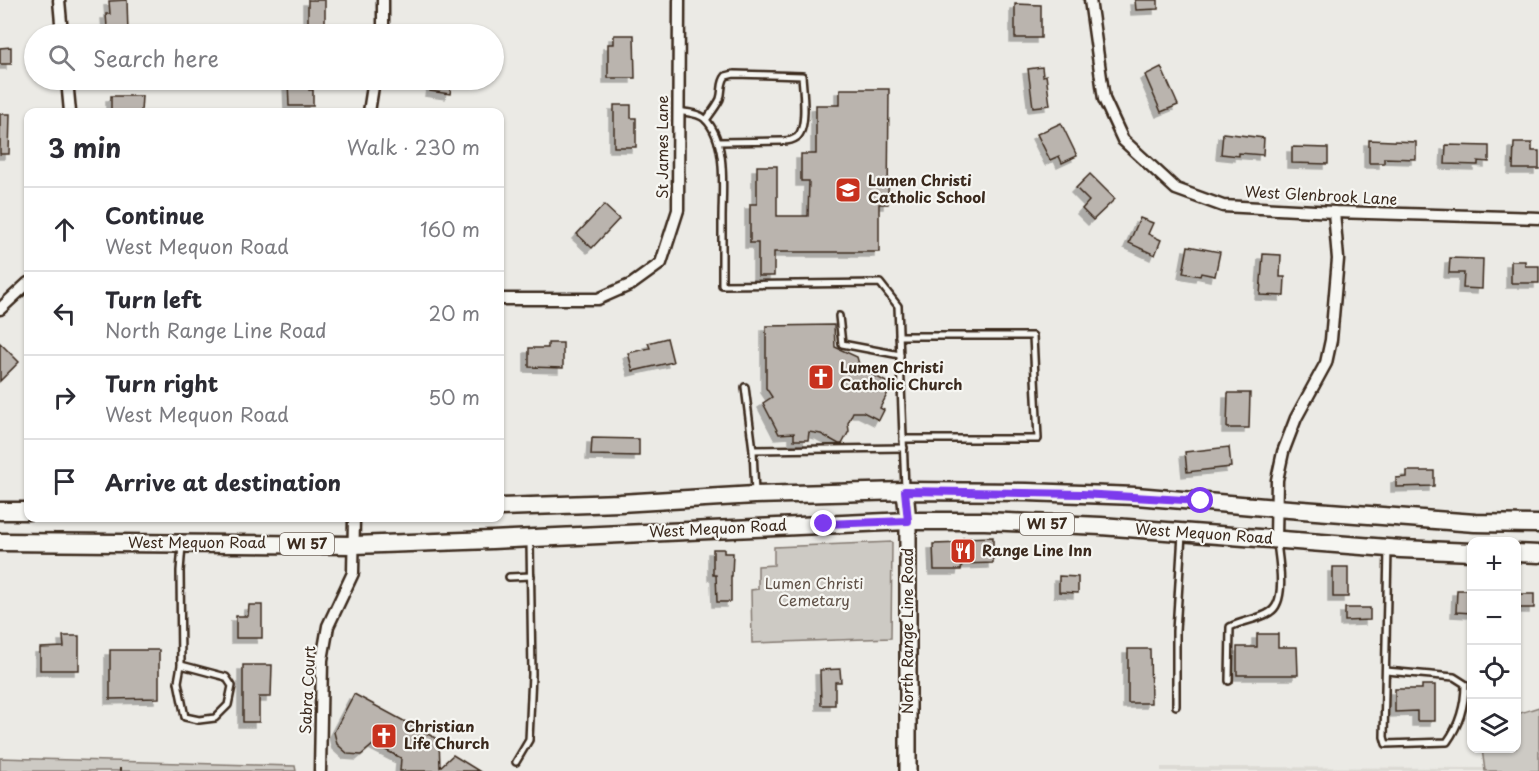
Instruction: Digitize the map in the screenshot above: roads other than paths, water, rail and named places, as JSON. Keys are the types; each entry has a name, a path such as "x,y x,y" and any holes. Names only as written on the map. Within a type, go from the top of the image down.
{"main road":[{"name":"West Mequon Road","path":"504,507 755,495 905,491 1082,494 1475,523 1539,524"},
{"path":"0,512 24,511"},
{"name":"West Mequon Road","path":"0,542 354,545 908,521 985,521 1101,526 1467,552"},
{"path":"1521,553 1539,554"}],"street":[{"path":"59,0 62,24"},
{"path":"382,0 383,24"},
{"name":"St James Lane","path":"504,299 598,299 632,284 662,263 678,210 679,0"},
{"name":"West Glenbrook Lane","path":"1090,0 1104,99 1123,140 1176,189 1223,206 1334,213 1539,219"},
{"path":"68,90 70,108"},
{"path":"370,108 372,90"},
{"path":"1276,539 1277,480 1283,452 1296,418 1326,363 1331,340 1338,259 1334,213"},
{"path":"0,309 24,287"},
{"name":"North Range Line Road","path":"905,491 908,521 908,771"},
{"name":"Sabra Court","path":"320,771 322,660 325,635 353,573 354,522"}],"lane":[{"path":"706,120 721,96 721,81 726,75 802,76 803,120 798,136 792,140 783,141 718,142"},
{"path":"678,111 701,116 710,125 718,142 722,173 722,285 880,283 898,306 905,491"},
{"path":"838,316 842,344 900,355"},
{"path":"899,336 1033,336 1038,440 903,440"},
{"path":"745,387 753,450 755,495"},
{"path":"753,450 904,448"},
{"path":"1176,706 1176,631 1182,532"},
{"path":"516,762 530,740 532,674 530,538"},
{"path":"1229,681 1230,627 1272,612 1278,603 1280,591 1276,539"},
{"path":"181,665 226,677 232,686 228,705 215,718 199,720 185,717 178,682 181,665 182,543"},
{"path":"1386,671 1454,676 1465,684 1465,699 1458,728 1448,742 1386,744 1384,737 1388,548"},
{"path":"509,578 531,576"}],"place":[{"name":"Lumen Christi Catholic School","path":"848,190"},
{"name":"Lumen Christi Catholic Church","path":"821,377"},
{"name":"Range Line Inn","path":"963,551"},
{"name":"Christian Life Church","path":"384,736"}],"park label":[{"name":"Lumen Christi Cemetary","path":"814,592"}]}
